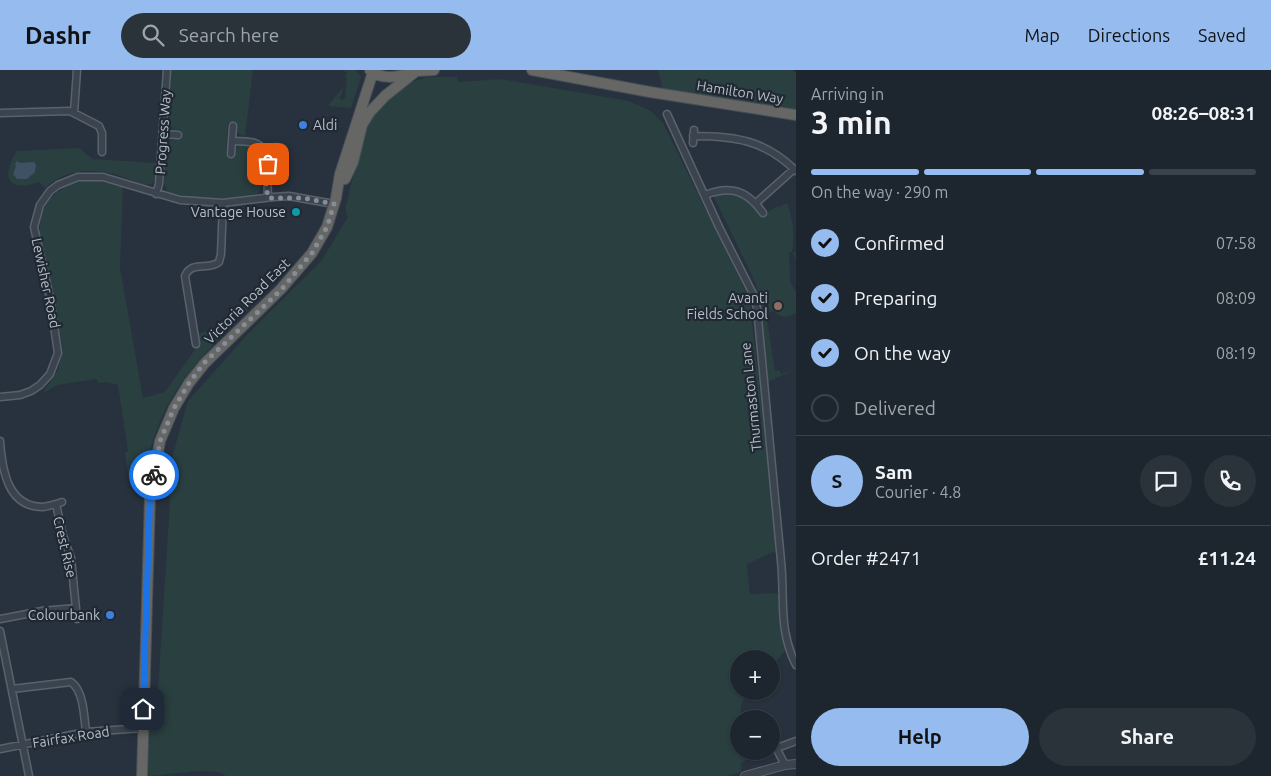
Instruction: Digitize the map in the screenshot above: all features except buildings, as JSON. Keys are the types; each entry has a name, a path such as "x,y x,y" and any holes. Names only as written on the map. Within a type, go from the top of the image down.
{"highway":[{"path":"371,71 382,77 387,77 417,71 434,70"},
{"name":"Hamilton Way","path":"532,70 650,92 796,115"},
{"name":"Victoria Road East","path":"142,776 150,497 160,441 174,408 204,363 281,290 312,253 327,227 335,201 340,174 371,71"},
{"name":"Victoria Road East","path":"335,201 353,162 362,125 370,112 385,96 417,71"}],"street":[{"path":"74,113 78,70"},
{"name":"Progress Way","path":"156,194 159,184 167,70"},
{"path":"0,113 64,111 74,113 99,126 102,133 102,152"},
{"name":"Thurmaston Lane","path":"667,114 752,294 756,308 783,573 784,631 788,650 796,665"},
{"path":"231,154 233,126"},
{"path":"163,134 178,135"},
{"path":"693,136 722,136 747,140 773,152 795,170 756,203"},
{"path":"232,141 256,143 266,153 268,164 266,184 268,198"},
{"path":"95,143 102,143"},
{"path":"266,153 276,147"},
{"name":"Lewisher Road","path":"0,396 30,391 40,385 56,364 58,353 50,298 34,227 36,215 44,197 58,185 67,180 90,176 110,178 180,200 223,204 268,198 296,197 335,201"},
{"path":"705,195 722,190 733,190 745,194 763,212"},
{"path":"196,344 185,276 190,268 214,266 219,262 223,204"},
{"name":"Crest Rise","path":"0,441 6,481 15,495 22,502 34,506 44,507 59,503 63,536 71,558 77,619"},
{"path":"0,619 42,611 76,608"},
{"path":"0,631 29,776"},
{"path":"12,689 71,682 76,685 80,695 86,732"},
{"name":"Fairfax Road","path":"0,749 86,732 143,728"},
{"path":"780,747 796,741"},
{"path":"780,754 785,765"},
{"path":"745,776 785,765 796,764"}],"green space":[{"path":"171,70 253,70 245,137 237,131 237,124 228,123 226,155 234,156 236,148 242,145 254,148 263,166 261,187 258,193 238,198 212,199 167,191 164,182 167,145 171,140 179,139 180,130 173,129 169,123"},
{"path":"343,70 356,70 361,77 351,108 328,106 343,87 339,98 342,100 345,98 347,78 345,76 347,73"},
{"path":"658,70 792,70 796,73 796,115 664,93"},
{"path":"429,77 457,77 458,82 501,79 629,101 651,111 663,123 749,298 771,485 776,551 747,564 750,594 780,593 781,631 785,651 780,657 780,650 730,650 730,700 743,700 741,710 730,710 730,760 746,760 741,763 741,772 726,776 226,776 210,771 200,771 147,776 149,715 151,705 154,703 157,707 173,454 188,401 245,337 322,260 348,217 346,206 357,158 368,127 376,113 387,100 400,89"},
{"path":"79,148 93,159 156,163 155,180 152,184 146,185 105,172 84,171 63,176 45,188 39,182 20,185 14,184 10,180 8,175 9,168 17,151"},
{"path":"82,181 99,181 123,187 120,268 143,398 165,392 199,344 198,334 219,328 257,296 252,306 212,346 181,383 158,426 144,481 129,481 125,452 128,451 118,385 107,382 98,383 97,379 57,385 44,391 58,370 63,348 40,235 40,224 45,206 50,199 63,188"},
{"name":"Avanti Fields School","path":"721,193 740,196 753,206 761,216 787,203 791,215 793,239 792,252 789,252 790,282 796,292 796,313 785,316 779,315 774,311 766,313 775,371 779,370 781,374 796,369 768,382 756,284 713,195"}],"water":[{"path":"17,161 20,163 34,162 36,165 35,172 27,179 17,179 13,174"}],"way so far":[{"path":"154,475 160,441 174,408 189,383 204,363 281,290 312,253 327,227 334,204 288,196 268,198 266,184 268,164"}],"place":[{"name":"Aldi","path":"303,125"},
{"name":"Vantage House","path":"296,212"},
{"name":"Avanti Fields School","path":"778,306"},
{"name":"Colourbank","path":"110,615"}],"route":[{"path":"143,709 150,497 154,475"}]}
